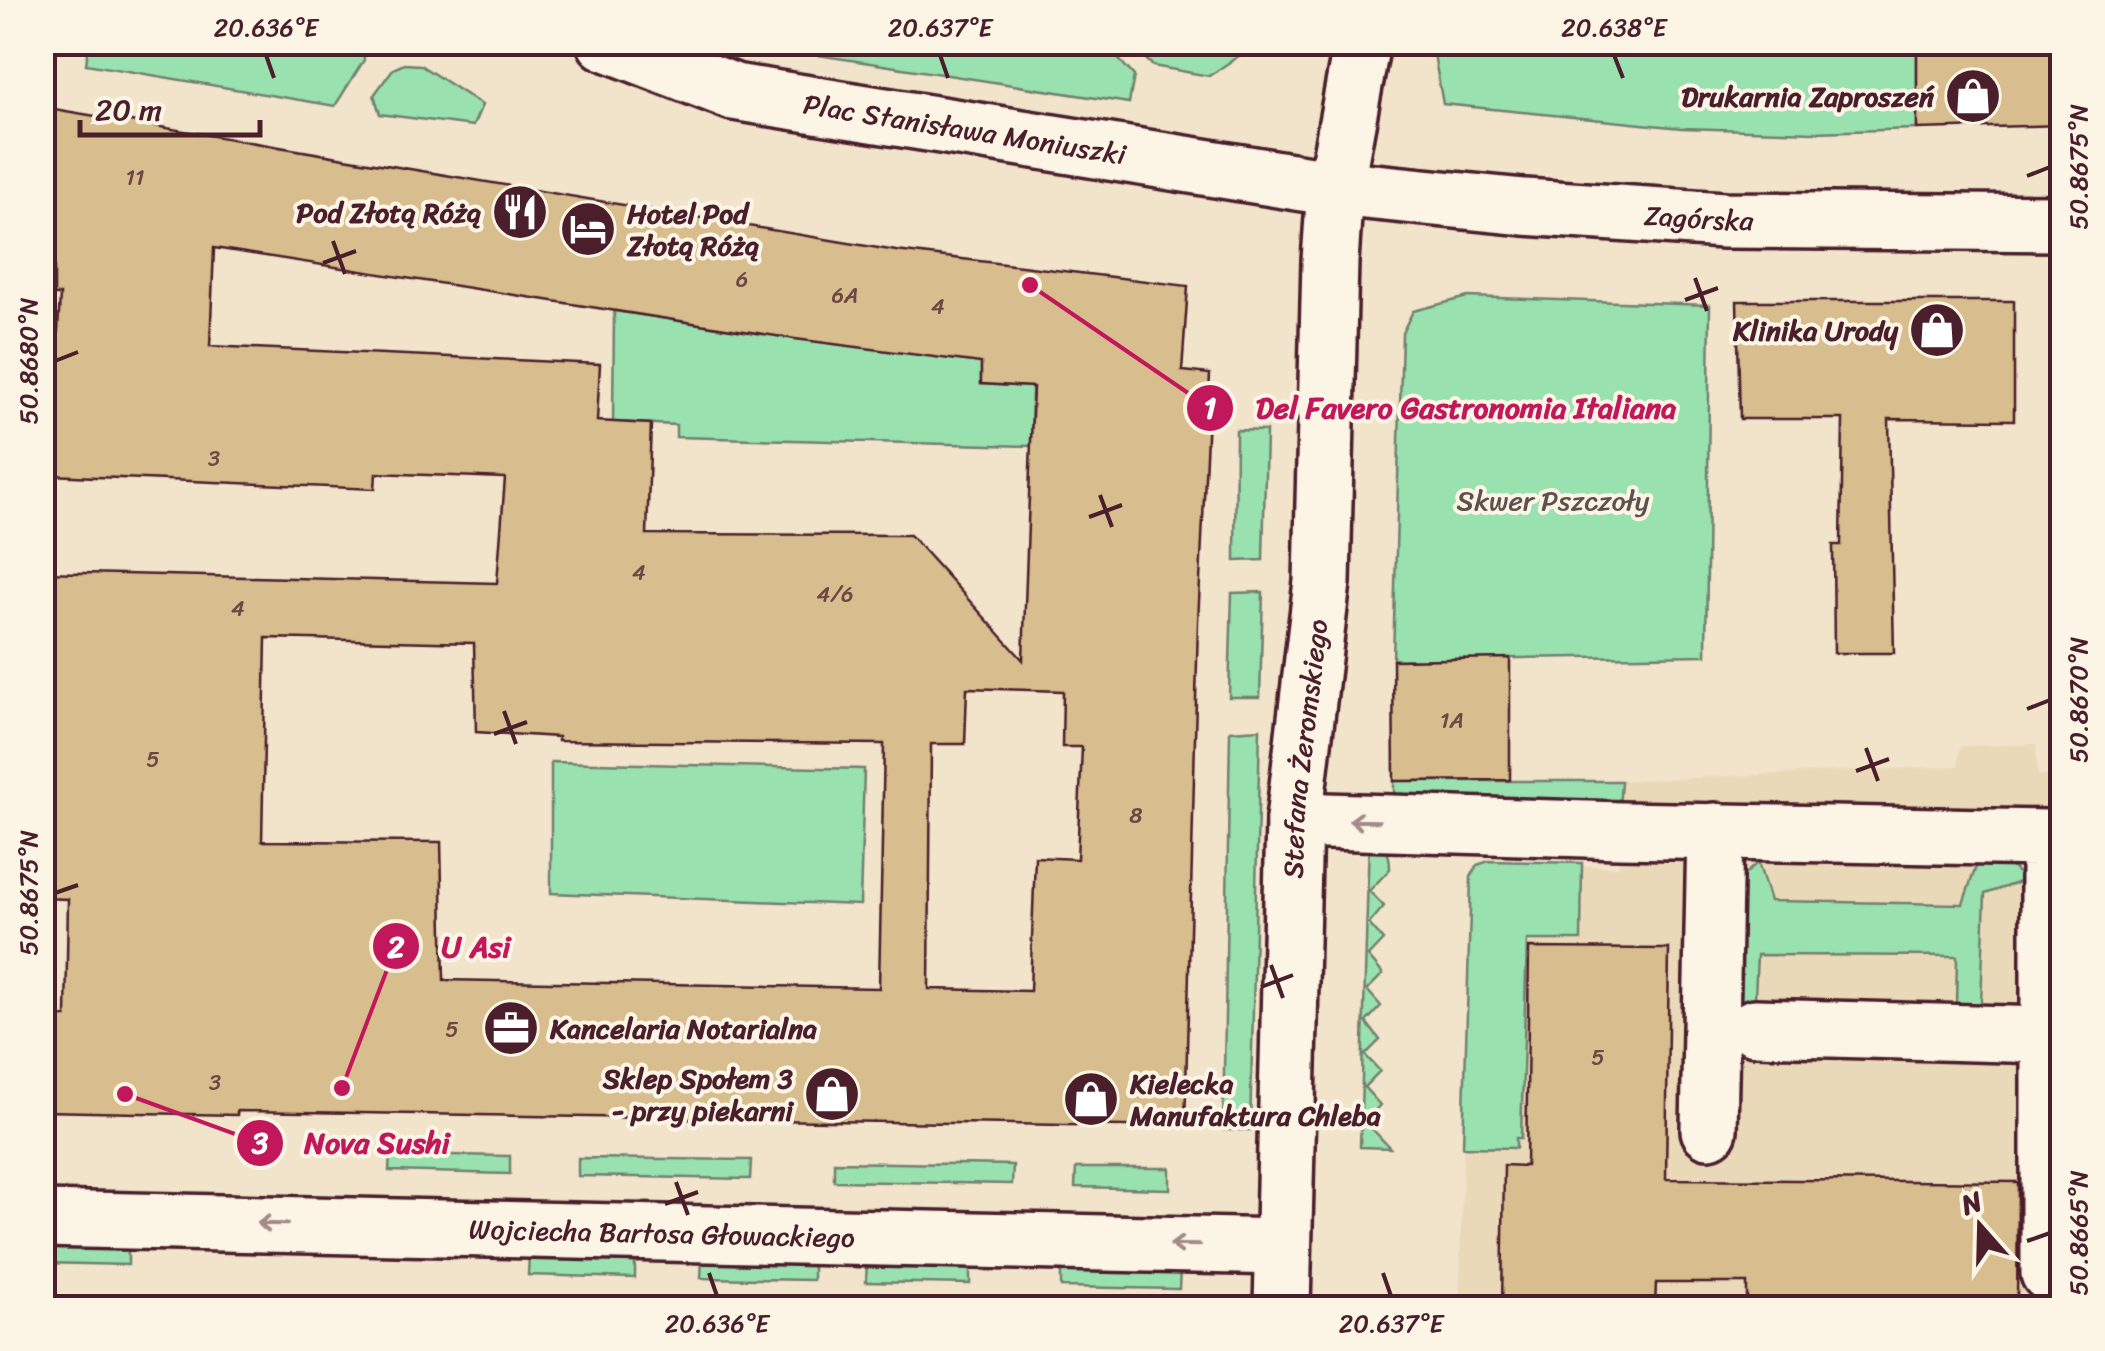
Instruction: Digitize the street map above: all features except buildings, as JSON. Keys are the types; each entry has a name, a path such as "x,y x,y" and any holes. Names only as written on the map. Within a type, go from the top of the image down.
{"street":[{"name":"Plac Stanisława Moniuszki","path":"606,42 734,92 1335,188"},
{"name":"Stefana Żeromskiego","path":"1282,1308 1294,820 1322,582 1335,188 1362,42"},
{"name":"Zagórska","path":"1335,188 1524,207 1724,220 2062,223"},
{"path":"1294,820 2049,838 2049,1272 2062,1281"},
{"path":"1709,1130 1715,832"},
{"path":"1755,1027 2050,1035"},
{"name":"Wojciecha Bartosa Głowackiego","path":"42,1219 1282,1247"}],"shaded area":[{"path":"2036,744 2038,775 2062,775 2062,1308 1459,1308 1470,890 1477,865 1489,861 1618,867 1621,781 1958,766 1960,746"}],"green space":[{"path":"89,43 363,43 364,60 335,106 86,64"},
{"path":"740,43 1104,43 1134,76 1129,103"},
{"path":"1130,43 1258,43 1209,76 1153,66"},
{"path":"1432,43 1917,43 1917,129 1814,132 1681,128 1443,104"},
{"path":"404,64 420,65 482,105 473,126 380,114 374,95 393,69"},
{"name":"Skwer Pszczoły","path":"1468,297 1710,305 1706,655 1393,660 1402,333 1413,311"},
{"path":"614,311 981,363 981,384 1032,387 1031,446 676,437 676,425 613,422"},
{"path":"1236,430 1266,431 1263,560 1235,561"},
{"path":"1263,592 1260,697 1229,697 1232,593"},
{"path":"1260,729 1250,1130 1223,1130 1230,731"},
{"path":"551,762 864,769 860,905 551,893"},
{"path":"1394,781 1621,781 1619,810 1394,800"},
{"path":"1369,839 1386,850 1390,869 1369,891 1384,906 1369,924 1383,940 1368,956 1383,974 1367,990 1381,1006 1366,1022 1380,1040 1365,1055 1380,1071 1364,1087 1380,1105 1365,1121 1390,1148 1360,1147"},
{"path":"1980,855 2007,863 2025,880 1985,894 1981,1005 1956,1005 1957,956 1757,955 1754,1018 1733,1018 1741,878 1758,862 1770,901 1963,904"},
{"path":"1489,861 1582,863 1581,940 1527,940 1521,1138 1516,1138 1516,1148 1463,1147 1471,877 1477,865"},
{"path":"390,1154 510,1156 510,1174 389,1171"},
{"path":"578,1158 751,1160 750,1179 578,1176"},
{"path":"834,1162 1013,1165 1012,1184 834,1181"},
{"path":"1076,1168 1170,1168 1170,1189 1075,1187"},
{"path":"43,1246 128,1248 128,1265 43,1263"},
{"path":"529,1254 635,1256 635,1278 528,1275"},
{"path":"702,1259 813,1261 813,1280 701,1278"},
{"path":"867,1262 970,1263 970,1284 866,1282"},
{"path":"1061,1267 1180,1268 1179,1289 1061,1287"}],"place":[{"name":"Drukarnia Zaproszeń","path":"1973,96"},
{"name":"Pod Złotą Różą","path":"520,212"},
{"name":"Hotel Pod Złotą Różą","path":"588,229"},
{"name":"Del Favero Gastronomia Italiana","path":"1030,285"},
{"name":"Klinika Urody","path":"1937,330"},
{"name":"Kancelaria Notarialna","path":"511,1028"},
{"name":"U Asi","path":"342,1088"},
{"name":"Nova Sushi","path":"125,1094"},
{"name":"Sklep Społem 3 - przy piekarni","path":"832,1094"},
{"name":"Kielecka Manufaktura Chleba","path":"1091,1099"}]}
